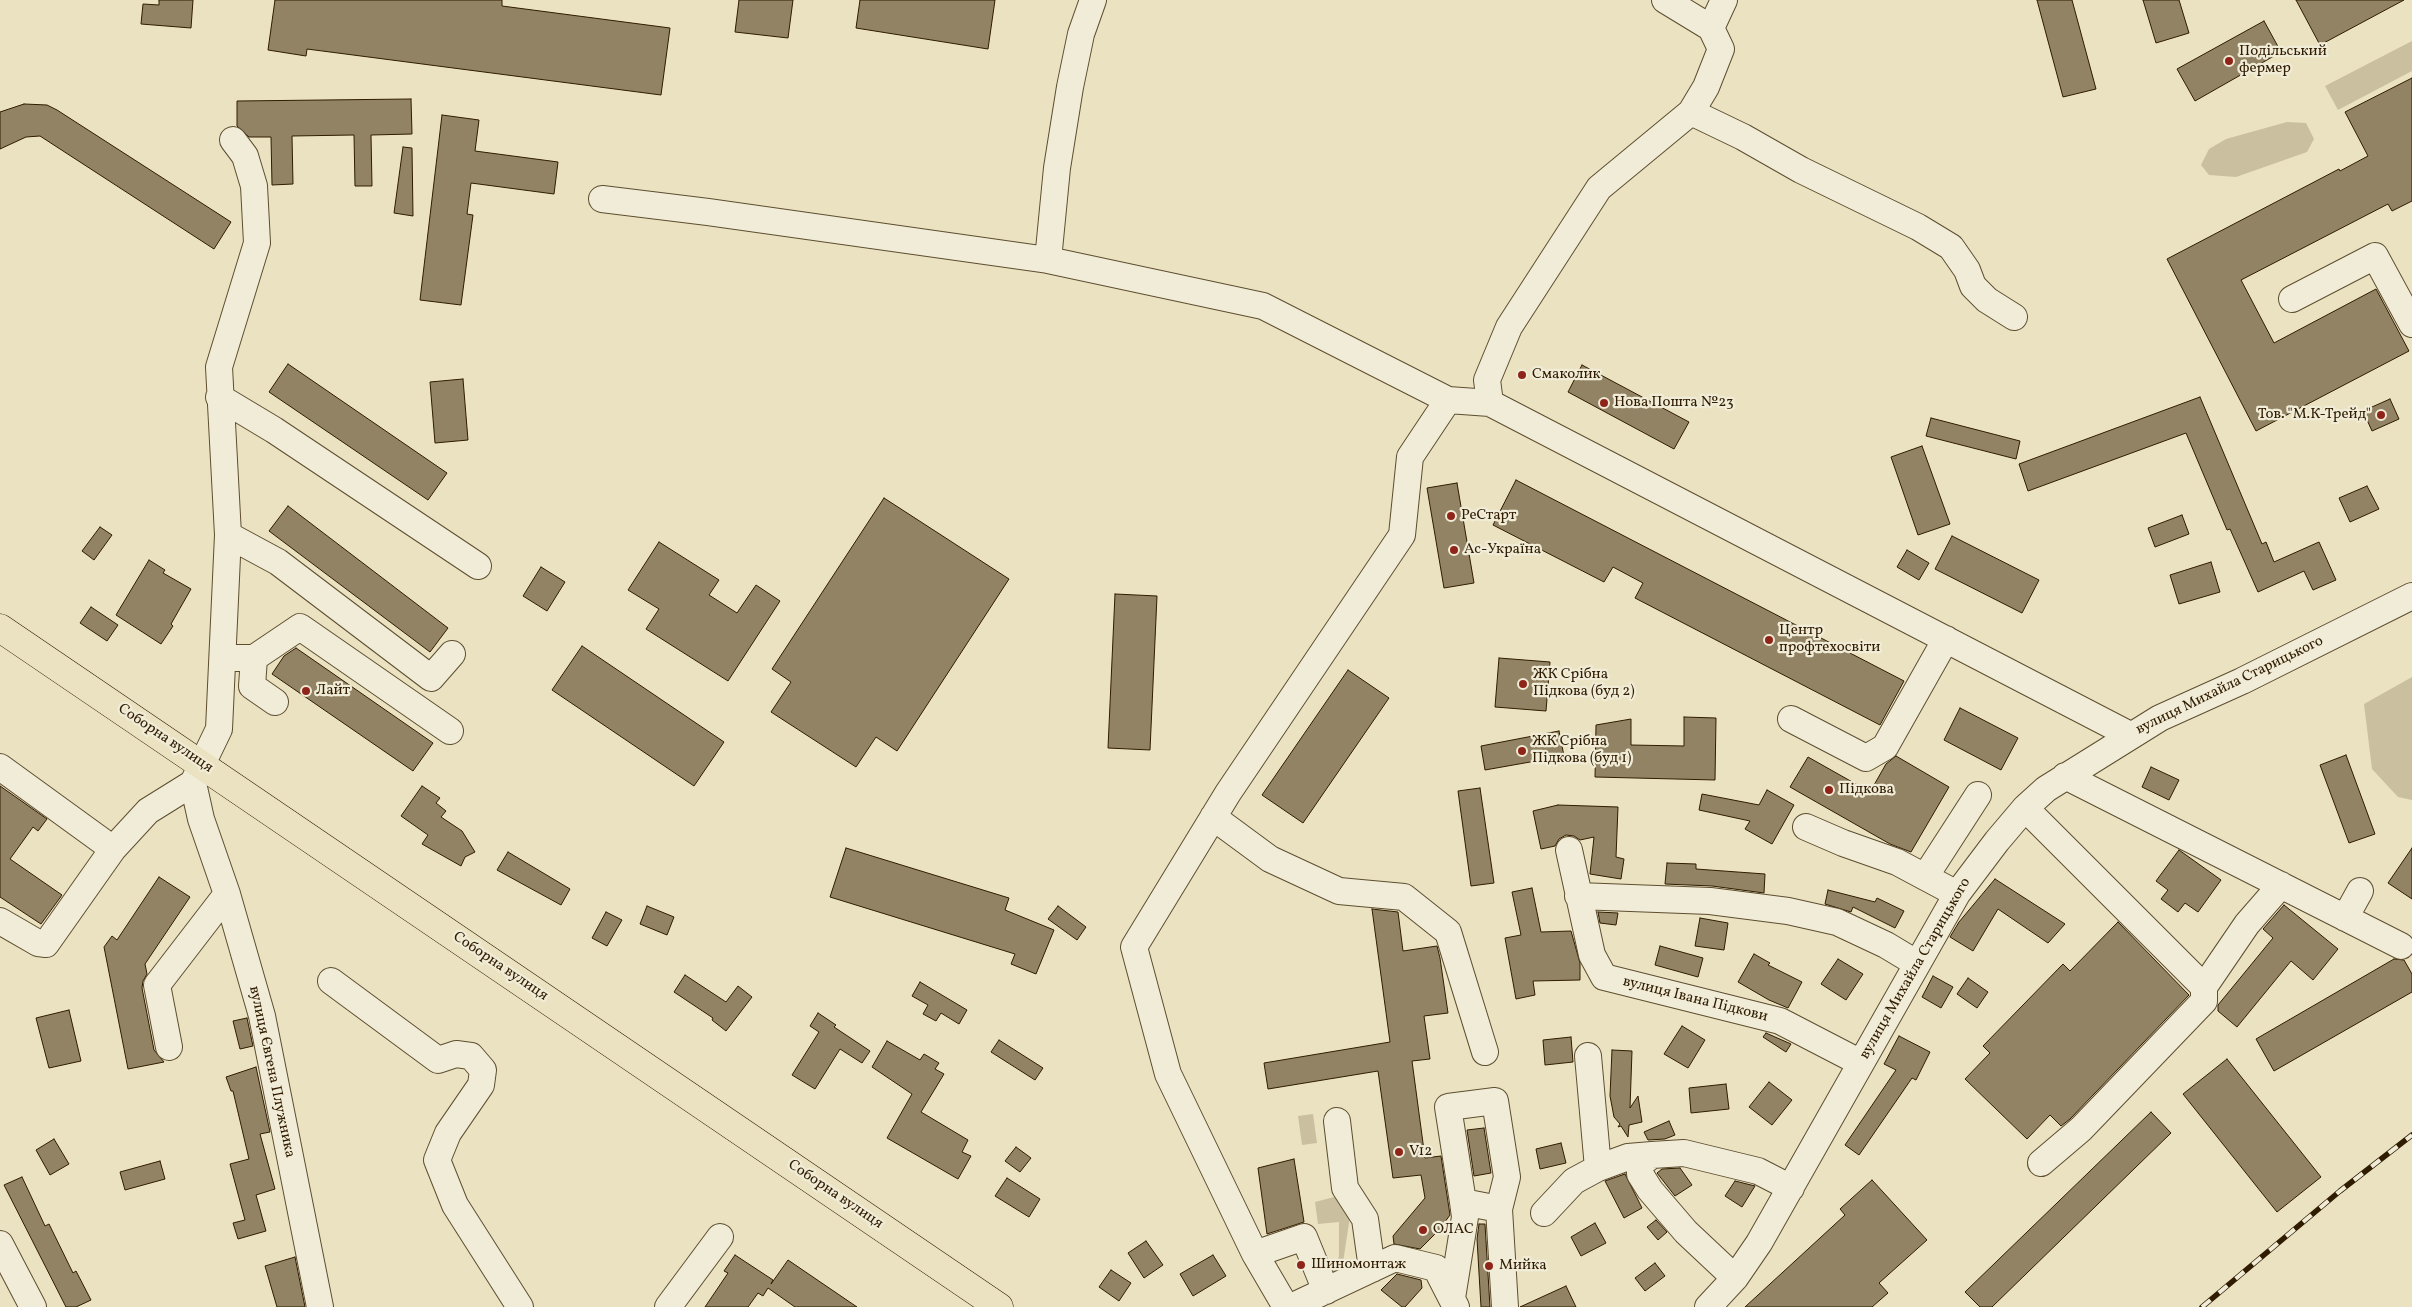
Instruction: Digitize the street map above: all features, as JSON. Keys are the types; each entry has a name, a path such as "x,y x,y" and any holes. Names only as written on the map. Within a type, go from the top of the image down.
{"main road":[{"name":"Соборна вулиця","path":"0,628 198,774 999,1307"}],"street":[{"path":"1048,260 1057,168 1070,87 1081,34 1093,0"},
{"path":"1490,403 1487,380 1509,326 1599,188 1691,112 1706,87 1721,49 1711,28 1664,0"},
{"path":"1711,28 1724,0"},
{"path":"1691,112 1743,137 1801,170 1918,227 1951,247 1966,270 1973,286 1987,300 2014,316"},
{"path":"0,921 38,943 46,944 113,849 148,811 198,774 219,729 224,658 228,535 224,432 219,397 219,367 257,243 254,186 245,156 233,140"},
{"path":"602,199 1048,260 1263,306 1448,400 1490,403 2130,735"},
{"path":"2292,299 2375,256 2412,324"},
{"path":"219,397 274,430 478,566"},
{"path":"1286,1307 1255,1254 1168,1074 1134,946 1213,817 1402,535 1410,457 1448,400"},
{"path":"228,535 278,562 431,678 452,654"},
{"name":"вулиця Михайла Старицького","path":"1708,1307 1735,1278 1759,1243 1956,894 1997,840 2025,808 2046,789 2065,776 2160,718 2242,681 2412,596"},
{"path":"224,658 254,658 300,627 450,731"},
{"path":"1791,719 1866,758 1886,747 1946,640"},
{"path":"254,658 252,686 275,702"},
{"path":"0,767 113,849"},
{"name":"вулиця Євгена Плужника","path":"198,774 201,818 227,894 262,1016 320,1307"},
{"path":"2065,776 2401,946"},
{"path":"1925,876 1978,795"},
{"path":"2025,808 2204,988"},
{"path":"1213,817 1270,860 1339,891 1404,897 1448,932 1485,1052"},
{"path":"1806,827 1897,862 1956,894"},
{"name":"вулиця Івана Підкови","path":"1569,850 1592,954 1604,977 1780,1021 1861,1063"},
{"path":"2041,1163 2080,1128 2204,1001 2204,988 2247,924 2281,885"},
{"path":"2345,918 2360,891"},
{"path":"169,1047 157,985 227,894"},
{"path":"1578,896 1710,901 1788,911 1837,922 1886,945 1916,963"},
{"path":"331,981 438,1060 456,1054 471,1056 483,1070 481,1085 448,1133 437,1160 455,1205 520,1307"},
{"path":"1588,1056 1598,1168"},
{"path":"1454,1302 1465,1218 1448,1107 1495,1101 1507,1177 1499,1209 1504,1307"},
{"path":"1337,1121 1345,1188 1366,1219 1372,1269"},
{"path":"1544,1213 1574,1181 1598,1168 1628,1157 1684,1153 1758,1171 1791,1188"},
{"path":"1652,1155 1640,1164 1640,1174 1650,1190 1686,1232 1735,1278"},
{"path":"1463,1202 1499,1209"},
{"path":"668,1307 720,1237"},
{"path":"1255,1254 1304,1237 1326,1291"},
{"path":"0,1244 33,1307"},
{"path":"1291,1307 1396,1258 1436,1268 1454,1302"}],"shaded area":[{"path":"2412,41 2412,71 2338,110 2325,86"},
{"path":"2287,122 2306,123 2314,139 2307,152 2236,177 2209,175 2201,165 2209,149 2226,139"},
{"path":"2412,677 2412,800 2398,797 2372,769 2364,704"},
{"path":"1313,1114 1317,1143 1302,1145 1298,1116"},
{"path":"1334,1197 1351,1210 1342,1269 1329,1277 1339,1256 1339,1222 1318,1224 1315,1202"}],"building":[{"path":"159,0 193,0 191,28 141,24 143,4 159,5"},
{"path":"275,0 502,0 502,6 670,28 661,95 307,49 306,56 268,50"},
{"path":"739,0 793,0 788,38 735,32"},
{"path":"860,0 995,0 988,49 856,28"},
{"path":"2037,0 2072,0 2096,89 2063,97"},
{"path":"2143,0 2179,0 2189,33 2156,43"},
{"path":"2296,0 2404,0 2320,45"},
{"name":"Подільський фермер","path":"2264,21 2281,52 2195,101 2177,69"},
{"path":"2412,78 2412,201 2392,211 2388,204 2241,280 2274,343 2376,289 2409,351 2256,431 2167,259 2339,169 2340,171 2368,156 2345,112"},
{"path":"411,99 412,134 371,135 372,186 355,186 354,135 292,136 293,184 272,185 271,137 249,137 237,126 237,101"},
{"path":"24,104 47,105 57,110 231,222 214,249 40,136 26,137 0,149 0,112"},
{"path":"442,115 479,120 475,151 558,162 554,194 471,183 467,214 473,215 461,305 420,300"},
{"path":"403,147 412,148 413,216 394,213"},
{"path":"288,364 447,473 428,500 269,392"},
{"path":"1582,365 1689,422 1674,449 1568,392"},
{"path":"463,379 468,440 435,443 430,382"},
{"path":"2200,397 2262,544 2266,542 2274,562 2319,542 2336,580 2313,590 2304,571 2258,592 2230,529 2227,530 2186,433 2028,491 2019,464"},
{"name":"Тов. \"М.К-Трейд\"","path":"2390,399 2399,419 2372,431 2363,411"},
{"path":"1931,418 2020,441 2016,459 1926,436"},
{"path":"1922,446 1950,524 1918,535 1891,457"},
{"name":"Центр профтехосвіти","path":"1516,480 1904,681 1880,725 1635,598 1643,583 1613,567 1604,582 1493,525"},
{"path":"1457,483 1474,583 1444,588 1427,488"},
{"path":"2367,486 2379,509 2350,522 2339,498"},
{"path":"884,498 1009,579 897,751 876,737 856,767 771,712 791,682 772,669"},
{"path":"288,506 448,628 430,652 269,531"},
{"path":"2182,515 2189,534 2155,547 2148,528"},
{"path":"100,527 112,535 94,560 82,551"},
{"path":"1952,536 2039,580 2022,613 1935,569"},
{"path":"659,542 719,580 709,595 737,613 756,585 780,601 728,681 646,629 659,609 628,590"},
{"path":"1907,550 1929,563 1919,580 1897,567"},
{"path":"149,560 165,570 163,573 191,589 171,624 173,626 161,644 116,615"},
{"path":"2211,562 2220,592 2179,604 2170,575"},
{"path":"541,567 565,582 547,611 523,596"},
{"path":"1115,594 1157,596 1150,750 1108,748"},
{"path":"91,607 118,625 107,641 80,623"},
{"path":"582,646 724,742 694,786 552,690"},
{"path":"296,648 433,743 413,771 272,674 284,656"},
{"name":"ЖК Срібна Підкова (буд 2)","path":"1499,658 1550,662 1546,711 1495,707"},
{"path":"1348,670 1389,698 1303,823 1262,795"},
{"path":"1960,708 2018,738 2001,770 1944,740"},
{"path":"1684,717 1716,718 1715,780 1595,777 1596,725 1631,719 1631,745 1684,746"},
{"name":"ЖК Срібна Підкова (буд 1)","path":"1559,731 1564,756 1485,770 1481,746"},
{"path":"2346,755 2375,834 2349,843 2320,765"},
{"name":"Підкова","path":"1896,756 1949,787 1911,852 1890,844 1790,787 1808,757 1870,792 1886,764"},
{"path":"2151,767 2179,780 2169,800 2142,787"},
{"path":"0,786 47,819 38,831 33,827 10,859 62,895 41,924 0,897"},
{"path":"422,786 440,798 436,803 446,811 441,817 462,831 475,852 465,857 461,866 422,844 428,835 401,816"},
{"path":"1480,788 1494,883 1471,886 1458,791"},
{"path":"1767,790 1794,805 1772,844 1745,829 1750,821 1699,810 1702,794 1759,805"},
{"path":"1558,805 1618,807 1616,857 1624,859 1621,879 1590,874 1594,837 1580,840 1574,836 1566,835 1559,839 1555,846 1541,849 1533,811"},
{"path":"846,848 1009,898 1005,910 1054,930 1036,974 1011,964 1015,954 830,897"},
{"path":"2412,848 2412,899 2388,883"},
{"path":"2179,850 2221,880 2198,912 2185,903 2178,912 2161,899 2168,890 2156,881"},
{"path":"508,852 570,889 561,905 497,870"},
{"path":"1667,863 1696,864 1696,869 1765,874 1764,893 1712,886 1665,884"},
{"path":"159,877 190,897 145,964 147,974 142,988 154,1050 164,1062 128,1069 104,947 112,936 117,940"},
{"path":"1995,879 2065,924 2048,943 1998,909 1973,951 1950,937 1959,922"},
{"path":"1532,888 1541,932 1571,931 1580,963 1580,980 1533,981 1535,995 1516,999 1505,938 1521,935 1512,892"},
{"path":"1828,890 1875,902 1877,898 1904,911 1895,928 1853,907 1851,912 1825,904"},
{"path":"2284,905 2338,949 2313,980 2291,961 2237,1027 2218,1011 2218,1005 2273,938 2263,929"},
{"path":"647,906 674,917 667,935 640,924"},
{"path":"1058,906 1086,927 1077,940 1048,919"},
{"path":"1372,909 1398,912 1403,951 1437,946 1448,1013 1424,1016 1430,1059 1412,1061 1425,1158 1441,1156 1450,1215 1439,1230 1420,1249 1394,1244 1393,1236 1425,1198 1421,1175 1393,1178 1378,1071 1268,1089 1264,1063 1390,1042"},
{"path":"606,912 622,920 607,946 592,938"},
{"path":"1598,912 1618,913 1616,925 1600,923"},
{"path":"1700,918 1728,923 1724,950 1695,946"},
{"path":"2118,922 2189,995 2070,1119 2061,1126 2050,1115 2027,1139 1965,1079 1990,1053 1983,1046 2063,964 2070,971"},
{"path":"1660,946 1703,958 1698,977 1655,965"},
{"path":"1754,954 1770,963 1768,965 1802,982 1788,1008 1769,1000 1738,982"},
{"path":"1838,959 1863,974 1846,1000 1821,984"},
{"path":"2394,959 2404,960 2412,974 2412,992 2274,1071 2256,1039"},
{"path":"685,975 726,1002 738,986 752,997 726,1031 712,1020 713,1018 674,992"},
{"path":"1933,976 1953,987 1941,1008 1922,997"},
{"path":"1968,978 1988,992 1977,1008 1957,994"},
{"path":"920,982 967,1010 959,1024 941,1013 936,1021 923,1014 928,1005 912,996"},
{"path":"69,1010 81,1061 49,1068 36,1018"},
{"path":"818,1013 836,1025 834,1027 870,1051 862,1063 840,1049 815,1089 792,1075 819,1032 810,1026"},
{"path":"247,1018 253,1046 240,1049 233,1021"},
{"path":"1682,1026 1705,1040 1688,1068 1664,1054"},
{"path":"1766,1033 1791,1044 1786,1052 1763,1037"},
{"path":"1899,1036 1930,1052 1916,1080 1912,1078 1859,1155 1845,1145 1896,1070 1884,1064"},
{"path":"1571,1037 1573,1062 1545,1065 1543,1040"},
{"path":"999,1040 1043,1068 1035,1080 991,1052"},
{"path":"887,1041 920,1060 924,1054 939,1063 935,1069 944,1074 921,1112 968,1140 962,1152 971,1156 958,1179 887,1138 912,1094 872,1067"},
{"path":"1612,1050 1632,1051 1630,1108 1638,1096 1642,1122 1629,1125 1628,1137 1621,1126 1618,1127 1620,1124 1614,1117 1610,1096"},
{"path":"2227,1059 2321,1177 2277,1212 2183,1094"},
{"path":"256,1067 270,1132 260,1134 275,1189 256,1195 266,1231 238,1239 233,1223 245,1220 230,1164 249,1159 233,1091 231,1091 226,1077"},
{"path":"1769,1082 1792,1100 1772,1125 1749,1107"},
{"path":"1726,1084 1729,1109 1691,1113 1689,1088"},
{"path":"2151,1112 2171,1133 1992,1307 1980,1307 1965,1292"},
{"path":"1669,1121 1675,1135 1665,1139 1648,1140 1644,1132"},
{"path":"1484,1128 1491,1173 1474,1176 1467,1130"},
{"path":"54,1139 69,1164 50,1175 36,1150"},
{"path":"1561,1143 1566,1163 1540,1169 1536,1149"},
{"path":"1016,1147 1031,1158 1020,1172 1005,1161"},
{"path":"1294,1159 1304,1222 1267,1234 1258,1168"},
{"path":"160,1161 165,1179 125,1190 120,1172"},
{"path":"1680,1168 1692,1185 1675,1196 1657,1173 1662,1169"},
{"path":"1625,1174 1642,1208 1624,1218 1605,1181"},
{"path":"22,1177 45,1226 49,1224 73,1273 76,1271 91,1300 76,1307 66,1307 4,1185"},
{"path":"1007,1178 1040,1199 1029,1217 995,1196"},
{"path":"1872,1180 1927,1240 1879,1283 1888,1293 1872,1307 1745,1307 1845,1215 1840,1209"},
{"path":"1735,1181 1755,1186 1742,1207 1725,1196"},
{"path":"1656,1220 1667,1232 1658,1240 1647,1227"},
{"path":"1595,1223 1606,1243 1581,1256 1571,1237"},
{"path":"1479,1224 1485,1224 1490,1307 1481,1307 1477,1239"},
{"path":"1146,1241 1163,1265 1144,1278 1128,1253"},
{"path":"735,1255 773,1280 771,1284 788,1260 857,1307 795,1307 768,1288 763,1296 758,1293 748,1307 705,1307 728,1273 724,1271"},
{"path":"1213,1255 1226,1276 1193,1296 1180,1274"},
{"path":"295,1257 305,1307 277,1307 265,1266"},
{"path":"1655,1263 1665,1276 1645,1291 1635,1278"},
{"path":"1111,1270 1131,1283 1119,1301 1099,1287"},
{"path":"1397,1274 1421,1280 1422,1288 1405,1307 1402,1307 1381,1290"},
{"path":"1566,1286 1576,1307 1520,1307"}],"railway":[{"path":"2202,1307 2340,1191 2412,1135"}],"place":[{"name":"Подільський фермер","path":"2229,61"},
{"name":"Смаколик","path":"1522,375"},
{"name":"Нова Пошта №23","path":"1604,403"},
{"name":"Тов. \"М.К-Трейд\"","path":"2381,415"},
{"name":"РеСтарт","path":"1451,516"},
{"name":"Ас-Україна","path":"1454,550"},
{"name":"Центр профтехосвіти","path":"1769,640"},
{"name":"ЖК Срібна Підкова (буд 2)","path":"1523,684"},
{"name":"Лайт","path":"306,691"},
{"name":"ЖК Срібна Підкова (буд 1)","path":"1522,751"},
{"name":"Підкова","path":"1829,790"},
{"name":"V12","path":"1399,1152"},
{"name":"ОЛАС","path":"1423,1230"},
{"name":"Шиномонтаж","path":"1301,1265"},
{"name":"Мийка","path":"1489,1266"}]}
